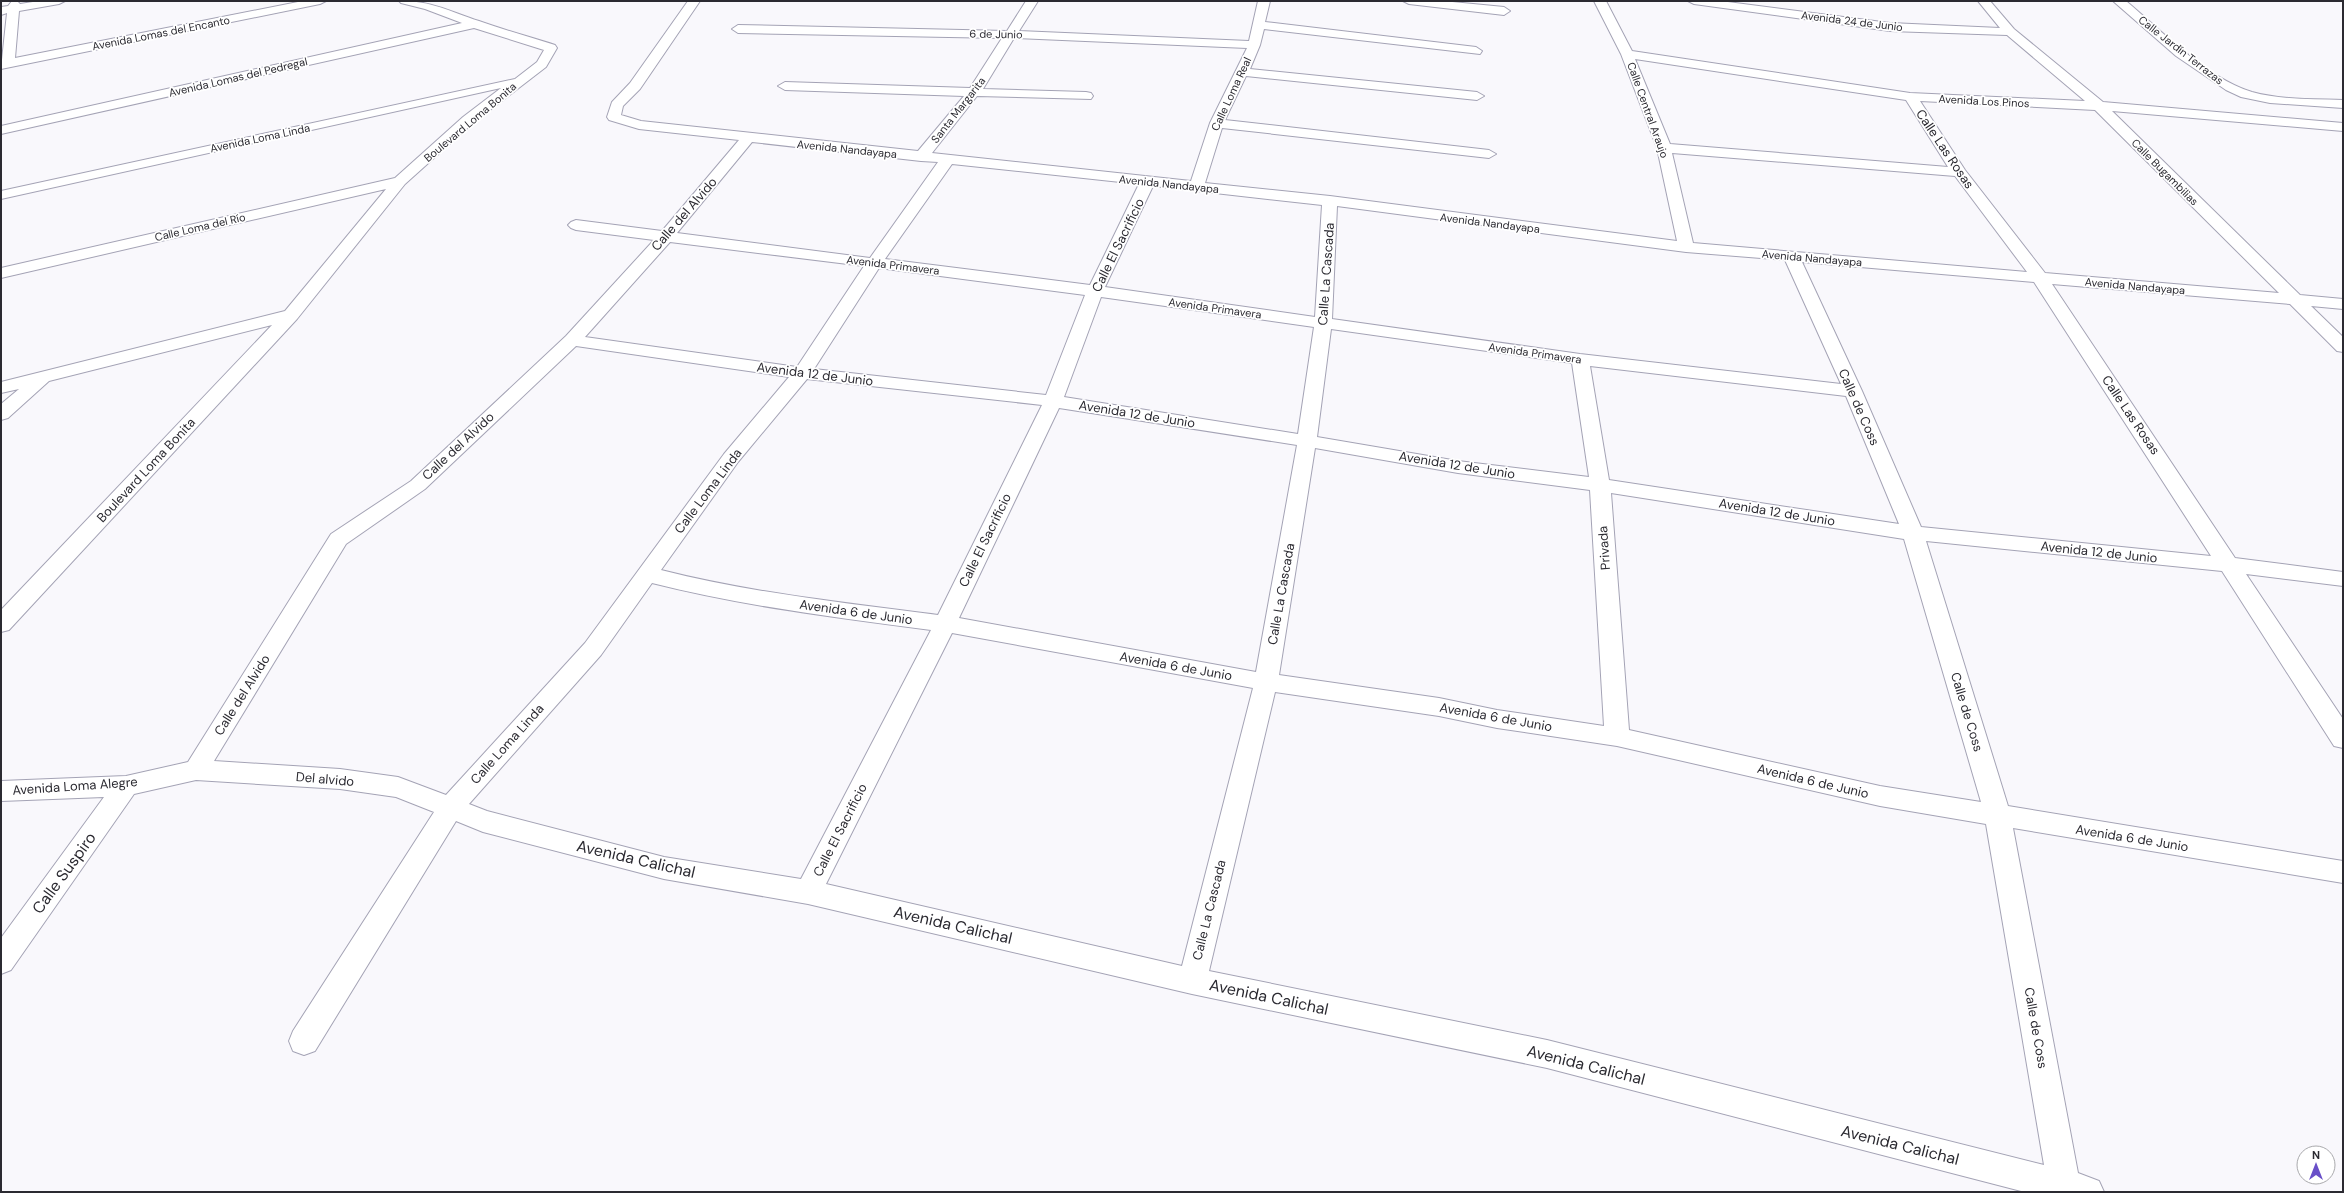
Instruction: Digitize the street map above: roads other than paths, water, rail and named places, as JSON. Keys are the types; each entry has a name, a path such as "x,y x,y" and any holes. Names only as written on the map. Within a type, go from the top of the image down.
{"street":[{"path":"7,7 30,1"},
{"path":"7,7 59,1"},
{"name":"Avenida Lomas del Encanto","path":"4,64 320,1"},
{"name":"Boulevard Loma Bonita","path":"1,624 291,315 400,181 468,120 542,64 551,48 475,24 428,6 405,1"},
{"path":"428,6 440,1"},
{"name":"Avenida Nandayapa","path":"694,1 634,86 614,111 614,117 639,125 1330,201 1686,247 2343,304"},
{"name":"Santa Margarita","path":"921,157 974,92 1032,1"},
{"name":"Calle Loma Real","path":"1197,187 1207,145 1231,91 1243,72 1254,45 1260,25 1261,7 1264,1"},
{"path":"1409,1 1504,11"},
{"name":"Calle Central Araujo","path":"1600,1 1627,54 1664,148 1686,247"},
{"name":"Avenida 24 de Junio","path":"1694,1 1890,27 2010,32"},
{"name":"Calle Bugambilias","path":"1984,1 2010,32 2099,106 2343,347"},
{"name":"Calle Jardín Terrazas","path":"2119,1 2215,80 2248,94 2293,102 2343,104"},
{"path":"4,64 7,7"},
{"name":"Avenida Lomas del Pedregal","path":"1,130 475,24"},
{"path":"1260,25 1476,51"},
{"name":"6 de Junio","path":"738,29 1012,34 1254,45"},
{"name":"Avenida Los Pinos","path":"1627,54 1910,97 2099,106 2343,127"},
{"path":"1243,72 1477,96"},
{"name":"Avenida Loma Linda","path":"1,195 519,81"},
{"path":"785,86 1086,96"},
{"name":"Calle Las Rosas","path":"1910,97 1960,172 2040,278 2231,565 2343,739"},
{"name":"Calle Jardín Terrazas","path":"2293,102 2343,142"},
{"path":"1217,123 1489,154"},
{"name":"Calle del Alvido","path":"196,770 338,539 418,485 572,340 666,236 748,138"},
{"path":"1664,148 1960,172"},
{"name":"Calle Loma Linda","path":"304,1041 451,807 593,649 731,458 802,373 874,263 947,160"},
{"name":"Calle Loma del Río","path":"1,274 400,181"},
{"name":"Calle El Sacrificio","path":"808,892 945,624 1053,402 1095,291 1148,182"},
{"name":"Calle La Cascada","path":"1192,980 1266,682 1307,440 1323,324 1330,201"},
{"name":"Avenida Primavera","path":"576,225 1095,291 1580,359 1853,391"},
{"name":"Calle de Coss","path":"1791,256 1853,391 1913,533 1998,817 2073,1190"},
{"path":"1,388 291,315"},
{"name":"Avenida 12 de Junio","path":"572,340 802,373 1053,402 1307,440 1458,467 1600,485 1913,533 2231,565 2343,580"},
{"name":"Privada","path":"1580,359 1600,485 1617,737"},
{"path":"1,414 43,378"},
{"name":"Avenida 6 de Junio","path":"647,574 703,588 776,601 945,624 1266,682 1439,707 1497,719 1617,737 1880,796 1998,817 2343,872"},
{"name":"Avenida Loma Alegre","path":"1,791 126,786 196,770"},
{"name":"Del alvido","path":"196,770 340,779 390,786 451,807"},
{"name":"Calle Suspiro","path":"1,961 126,786"},
{"name":"Avenida Calichal","path":"451,807 483,821 664,868 808,892 1192,980 1547,1054 2073,1190"}]}
